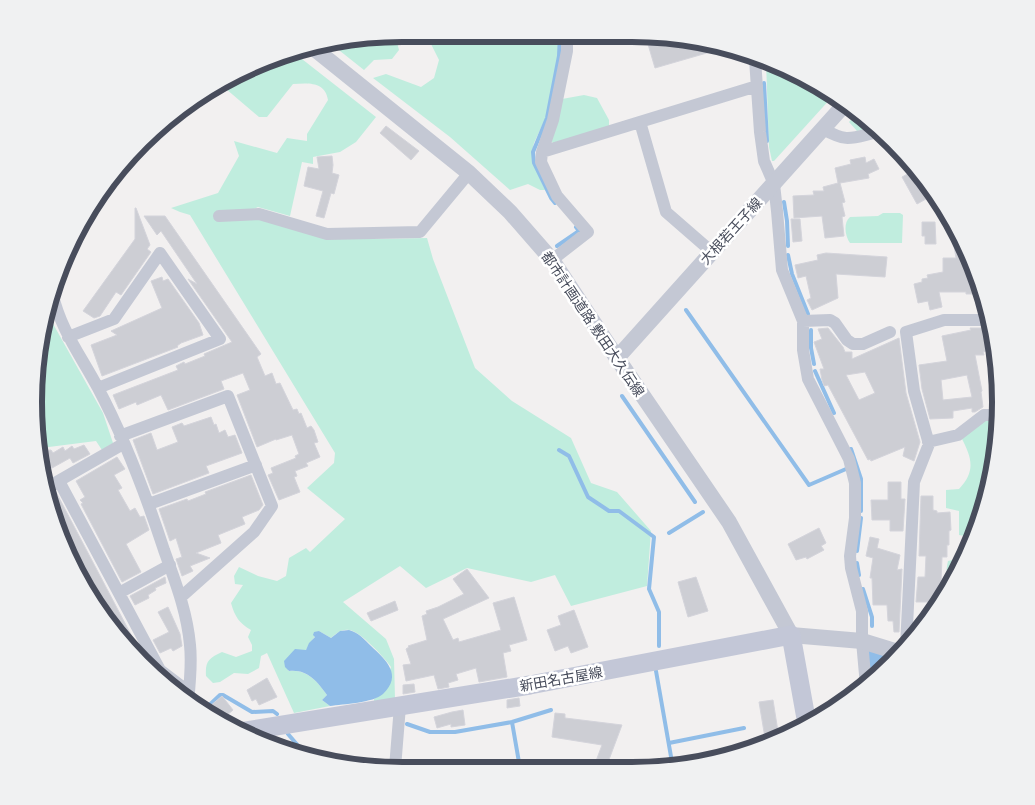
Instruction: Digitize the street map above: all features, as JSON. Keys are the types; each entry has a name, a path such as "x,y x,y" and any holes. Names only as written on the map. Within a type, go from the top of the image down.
{"main road":[{"name":"新田名古屋線","path":"254,730 530,685 791,635"},
{"path":"791,635 806,717"}],"street":[{"path":"552,260 588,232 557,196 541,162 542,152 553,120 567,51 567,42"},
{"name":"都市計画道路 敷田大久伝線","path":"318,53 469,172 510,212 552,260 730,522 791,635"},
{"path":"754,64 764,161 774,184 778,211 782,270 803,321 803,350 808,379 849,459 855,483 855,518 850,556 851,568 862,611 865,677"},
{"path":"542,152 758,86"},
{"name":"大根若王子線","path":"617,358 841,109"},
{"path":"640,122 666,212 712,252"},
{"path":"823,129 842,139 872,134"},
{"path":"219,216 258,214 327,234 420,232 469,172"},
{"path":"68,337 114,319 160,253 220,339 98,388"},
{"path":"56,306 68,337 98,388 149,504 180,597 190,646 189,692"},
{"path":"906,636 914,482 928,442 914,391 906,332 944,320 981,320 982,318"},
{"path":"803,321 830,320 835,323 847,340 853,344 862,344 890,332"},
{"path":"158,667 119,593 53,484 122,440 228,396 272,506 254,532 180,597"},
{"path":"928,442 958,435 984,416 992,416"},
{"path":"149,504 256,465"},
{"path":"119,593 170,565"},
{"path":"791,635 862,641 893,650"},
{"path":"395,762 400,706"}],"green space":[{"path":"397,42 399,50 392,59 374,60 364,70 337,48"},
{"path":"430,42 559,42 558,56 546,117 532,152 533,163 545,190 540,190 528,184 510,190 450,137 373,78 386,74 421,87 434,78 439,60"},
{"path":"300,58 376,117 356,142 340,152 313,157 313,164 302,162 290,216 258,207 246,213 256,218 376,239 427,238 433,259 475,368 512,401 571,438 591,483 617,492 651,531 647,586 571,606 555,575 531,582 467,568 426,588 400,566 343,602 386,639 394,659 395,699 374,702 374,699 382,694 391,667 365,639 349,630 341,631 331,638 319,631 306,650 295,650 288,671 301,672 311,677 327,695 322,700 330,706 294,713 267,653 261,656 259,668 248,674 234,673 220,682 213,683 206,676 207,663 214,656 222,652 236,657 252,651 252,645 248,637 251,630 238,619 231,603 243,585 235,584 234,576 239,567 258,576 277,581 286,576 289,558 306,548 310,552 345,519 307,488 334,463 335,453 190,215 171,208 218,193 239,156 234,141 277,153 287,138 307,141 307,134 328,100 320,86 293,84 267,117 259,117 226,89 265,70"},
{"path":"766,69 792,80 829,100 774,161 772,161 769,147"},
{"path":"584,95 597,98 609,120 609,127 553,144 551,139 562,99"},
{"path":"853,118 866,129 857,131 849,122"},
{"path":"883,213 900,213 903,215 902,243 850,243 847,237 846,223 850,217 878,216"},
{"path":"52,321 103,413 113,443 102,450 96,441 46,447 42,402 43,379"},
{"path":"992,418 986,473 966,536 959,535 959,511 946,508 946,490 959,489 968,476 970,458 961,437 984,419"},
{"path":"956,559 948,575 947,572 948,561"}],"water":[{"path":"349,630 361,636 387,662 392,674 392,680 389,687 378,697 350,704 330,706 322,700 327,695 311,677 301,672 289,671 285,667 284,661 295,649 306,650 309,643 315,637 313,635 314,632 319,631 331,638 340,631"}],"building":[{"path":"648,43 712,51 655,68"},
{"path":"386,126 419,151 411,160 380,133"},
{"path":"332,156 332,173 339,175 334,194 331,193 324,218 316,216 323,191 304,186 308,167 319,169 317,157"},
{"path":"865,157 866,163 874,159 879,169 868,174 869,178 840,183 845,202 842,203 845,216 842,217 844,236 825,238 822,216 794,218 793,196 814,195 813,191 824,191 823,187 838,183 835,168 851,164 850,160"},
{"path":"910,173 929,198 917,204 902,177"},
{"path":"135,208 150,245 147,249 151,252 121,295 116,292 100,316 94,318 83,311 135,239"},
{"path":"144,216 165,216 261,354 257,357 265,376 272,373 276,384 280,383 293,410 297,409 299,414 301,413 307,428 311,426 314,430 318,442 314,443 320,457 306,463 308,466 295,471 297,476 294,477 300,492 279,500 268,475 273,473 271,468 296,458 295,456 299,454 292,435 257,447 237,395 250,390 243,373 221,381 224,389 168,410 161,395 137,405 136,402 119,409 113,395 178,370 176,366 205,356 204,354 232,342 188,279 197,284 161,231 157,235"},
{"path":"791,219 800,219 802,241 793,242"},
{"path":"922,222 935,222 936,244 925,244 925,236 922,236"},
{"path":"953,239 975,294 939,292 942,307 930,310 928,301 918,303 914,284 928,278 927,275 943,272 943,258 956,258"},
{"path":"826,253 887,257 885,277 836,274 838,298 812,310 807,300 811,298 806,276 798,278 795,265 818,260 817,255"},
{"path":"162,277 163,281 168,279 199,323 203,335 181,343 178,347 102,376 91,345 117,335 111,331 162,308 151,281"},
{"path":"828,328 845,352 852,352 852,359 899,338 906,393 920,442 914,461 903,456 905,447 871,461 870,459 868,460 828,385 824,386 820,369 824,369 814,342 822,339 818,329","holes":["865,372 875,393 859,400 846,375"]},
{"path":"970,328 983,328 984,333 986,333 987,351 983,352 984,355 975,355 983,407 975,412 972,412 972,408 953,411 953,418 930,419 922,389 919,365 947,361 942,336 971,330","holes":["967,375 972,397 943,400 941,380"]},
{"path":"211,417 219,433 225,430 228,437 235,435 242,453 206,466 209,473 153,494 133,440 151,433 157,450 178,442 172,427 182,423 184,426"},
{"path":"84,445 90,454 73,463 70,458 52,468 48,463 46,451 51,450 53,453 63,447 65,451 72,446 74,449"},
{"path":"117,457 125,469 114,475 122,488 118,490 130,511 135,508 140,517 144,516 149,530 126,544 141,572 122,582 81,504 83,503 80,500 85,497 76,481"},
{"path":"251,475 263,505 259,510 242,517 245,524 218,535 221,543 196,553 210,558 190,566 193,571 182,576 176,559 182,557 176,538 170,541 159,509 187,499 188,501 206,494 205,492"},
{"path":"888,482 901,482 901,499 905,499 903,531 890,531 890,520 872,520 871,500 888,500"},
{"path":"56,492 136,644 103,603 80,562 70,540 54,493"},
{"path":"921,496 933,496 933,510 937,511 937,513 950,512 951,530 949,531 947,557 942,557 941,583 943,583 933,602 916,602 918,577 925,577 926,556 919,556"},
{"path":"819,528 826,543 821,546 824,550 807,559 806,557 796,560 788,544"},
{"path":"870,537 879,539 877,548 900,555 897,570 902,569 899,632 894,632 893,621 888,621 887,605 873,605 872,578 870,578 873,558 866,556"},
{"path":"467,569 489,598 443,619 453,640 458,638 459,642 501,630 493,603 514,597 527,640 509,645 511,651 503,653 507,677 479,682 476,668 456,674 458,680 448,683 449,687 438,689 434,675 406,681 403,665 411,664 406,649 408,646 427,640 422,616 427,614 426,611 464,594 453,579"},
{"path":"165,577 166,583 155,588 156,590 148,595 149,598 135,605 130,596"},
{"path":"696,577 708,611 688,617 678,582"},
{"path":"395,601 398,610 371,621 367,613"},
{"path":"168,607 180,634 182,646 173,651 171,648 160,653 153,640 169,632 158,612"},
{"path":"574,610 588,647 571,653 568,646 555,651 547,630 561,625 558,616"},
{"path":"267,678 277,697 259,705 256,699 252,701 247,690"},
{"path":"414,684 415,692 403,694 403,685"},
{"path":"222,696 233,710 226,716 210,707"},
{"path":"519,698 520,706 507,708 507,700"},
{"path":"773,700 778,731 765,737 759,702"},
{"path":"463,710 465,725 451,727 451,724 437,728 434,717"},
{"path":"555,713 565,714 565,718 622,725 608,762 596,761 602,745 552,737"}],"waterway":[{"path":"555,203 534,163 533,152 547,118 559,56 560,42"},
{"path":"764,83 767,141"},
{"path":"784,202 788,246"},
{"path":"557,246 579,231 576,227"},
{"path":"788,255 792,274 808,314"},
{"path":"686,310 809,485 846,469"},
{"path":"811,330 811,348 814,364"},
{"path":"815,371 834,413"},
{"path":"622,396 695,502"},
{"path":"851,449 861,479 861,511"},
{"path":"559,450 569,456 588,497 609,511 619,511 654,537 649,589 659,612 659,646"},
{"path":"669,533 703,512"},
{"path":"857,551 861,518"},
{"path":"857,563 859,575"},
{"path":"863,589 872,617 872,626"},
{"path":"874,658 875,669"},
{"path":"656,671 672,760"},
{"path":"208,706 220,695 223,695 252,712 273,711 277,714"},
{"path":"407,724 430,732 455,732 512,722 551,710"},
{"path":"512,722 519,762"},
{"path":"669,743 744,728"},
{"path":"288,734 299,747"}]}
